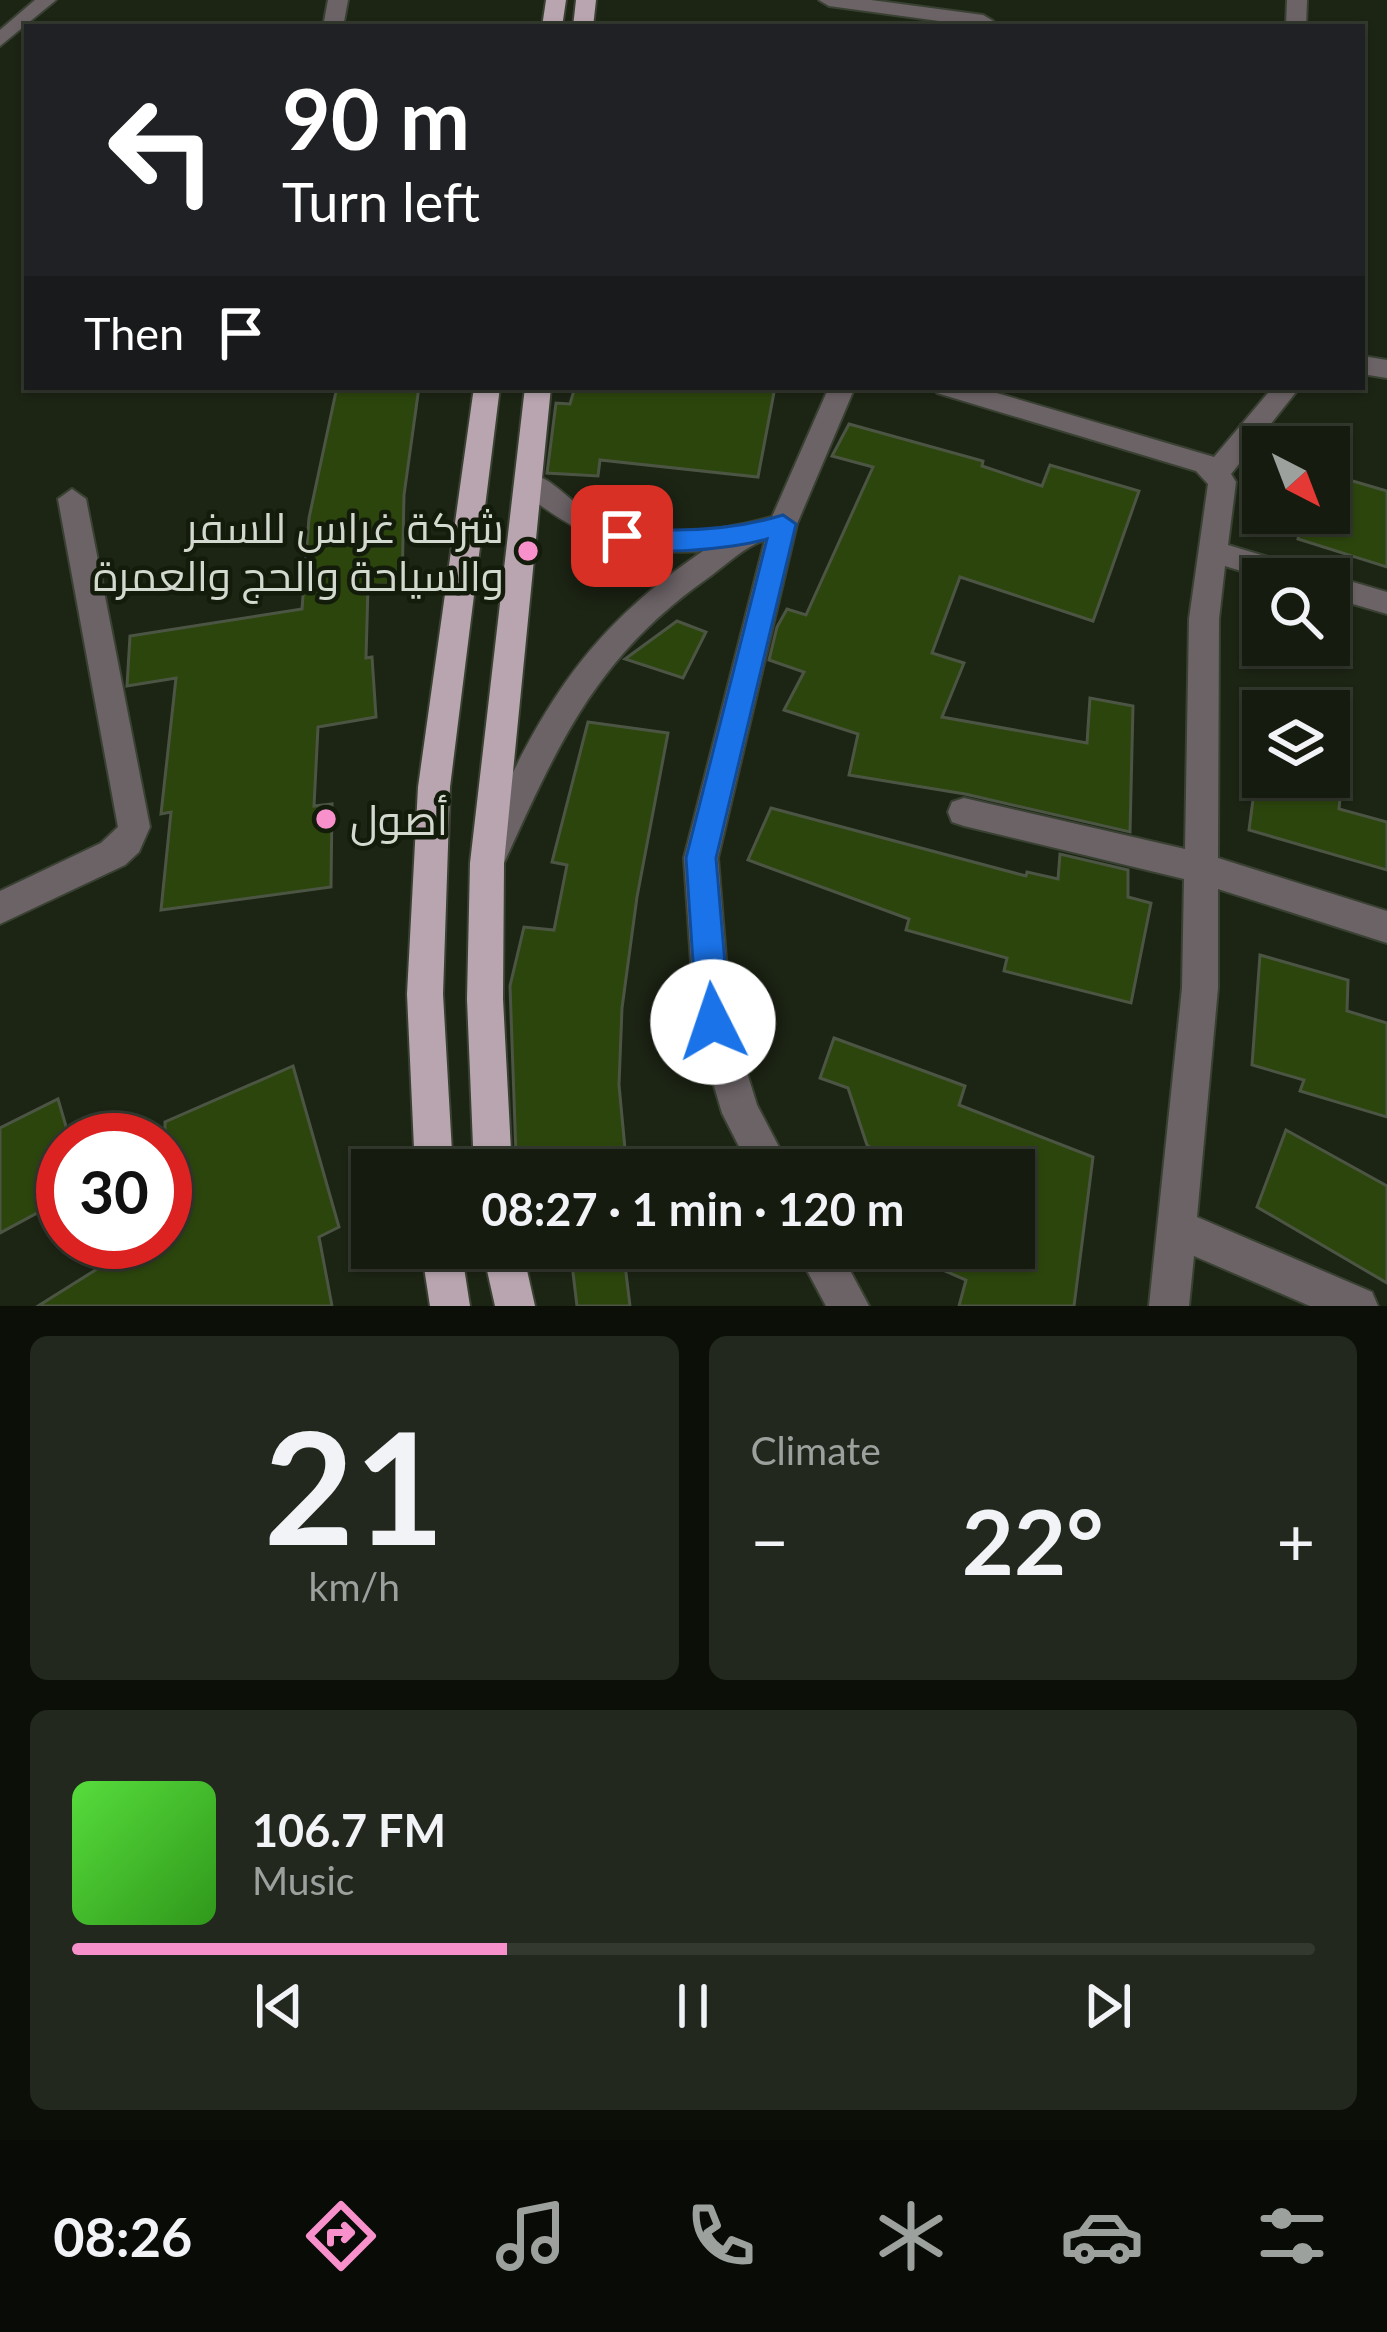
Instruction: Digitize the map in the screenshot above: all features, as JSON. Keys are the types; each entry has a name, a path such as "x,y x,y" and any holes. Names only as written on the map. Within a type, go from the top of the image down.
{"main road":[{"path":"433,1149 424,994 434,787 487,390"},
{"path":"492,1149 485,999 488,862 538,390"},
{"path":"445,1269 450,1306"},
{"path":"507,1269 515,1306"}],"street":[{"path":"0,40 46,0"},
{"path":"829,0 982,24 996,0"},
{"path":"761,1149 741,1113 713,1022 701,858 783,524 841,390"},
{"path":"956,390 1205,464 1222,482 1204,619 1200,988 1168,1306"},
{"path":"1217,472 1285,390"},
{"path":"529,482 581,521 622,536 664,542 746,536 783,524"},
{"path":"0,908 113,854 127,842 134,826 72,499"},
{"path":"488,862 538,752 595,662 641,613 746,536"},
{"path":"1213,552 1242,561"},
{"path":"1350,592 1387,603"},
{"path":"964,812 1201,868 1387,926"},
{"path":"1178,1229 1358,1306"},
{"path":"827,1269 849,1306"}],"building":[{"path":"336,390 419,390 404,495 402,583 368,586 366,658 372,657 376,717 318,727 314,806 332,804 331,887 161,910 171,812 161,814 176,678 127,686 130,636 302,609 309,518"},
{"path":"574,390 774,390 758,477 600,460 598,476 547,473 556,403 570,404"},
{"path":"849,424 983,461 982,466 1042,486 1050,465 1139,491 1093,621 960,577 932,653 964,663 942,717 1087,743 1090,698 1133,706 1130,832 965,794 849,775 858,734 784,710 804,672 769,660 777,627 787,609 806,615 873,467 832,456"},
{"path":"1350,480 1387,491 1387,567 1298,539 1299,534 1350,534"},
{"path":"677,621 706,632 683,678 625,659"},
{"path":"588,722 668,733 622,1008 619,1085 625,1149 516,1149 510,986 524,927 554,930 567,865 552,862"},
{"path":"1253,798 1340,798 1339,809 1387,822 1387,870 1249,830"},
{"path":"771,808 1026,876 1027,872 1058,879 1060,854 1128,870 1128,897 1151,903 1131,1003 1004,971 1007,958 906,930 909,919 748,860"},
{"path":"1260,955 1348,980 1347,1011 1387,1023 1387,1117 1300,1091 1304,1080 1252,1065"},
{"path":"834,1038 965,1086 959,1105 1093,1157 1074,1306 959,1306 966,1280 941,1269 1035,1269 1035,1149 872,1149 848,1088 820,1078"},
{"path":"293,1066 339,1227 319,1237 332,1306 38,1306 97,1269 192,1269 192,1113 186,1113"},
{"path":"58,1099 62,1113 36,1113 36,1214 0,1233 0,1128"},
{"path":"1286,1130 1387,1186 1387,1283 1257,1207"},
{"path":"573,1269 626,1269 630,1306 577,1306"}],"place":[{"name":"شركة غراس للسفر والسياحة والحج والعمرة","path":"528,551"},
{"name":"أصول","path":"326,819"}],"route":[{"path":"622,536 664,542 746,536 783,524 701,858 713,1022"}]}
